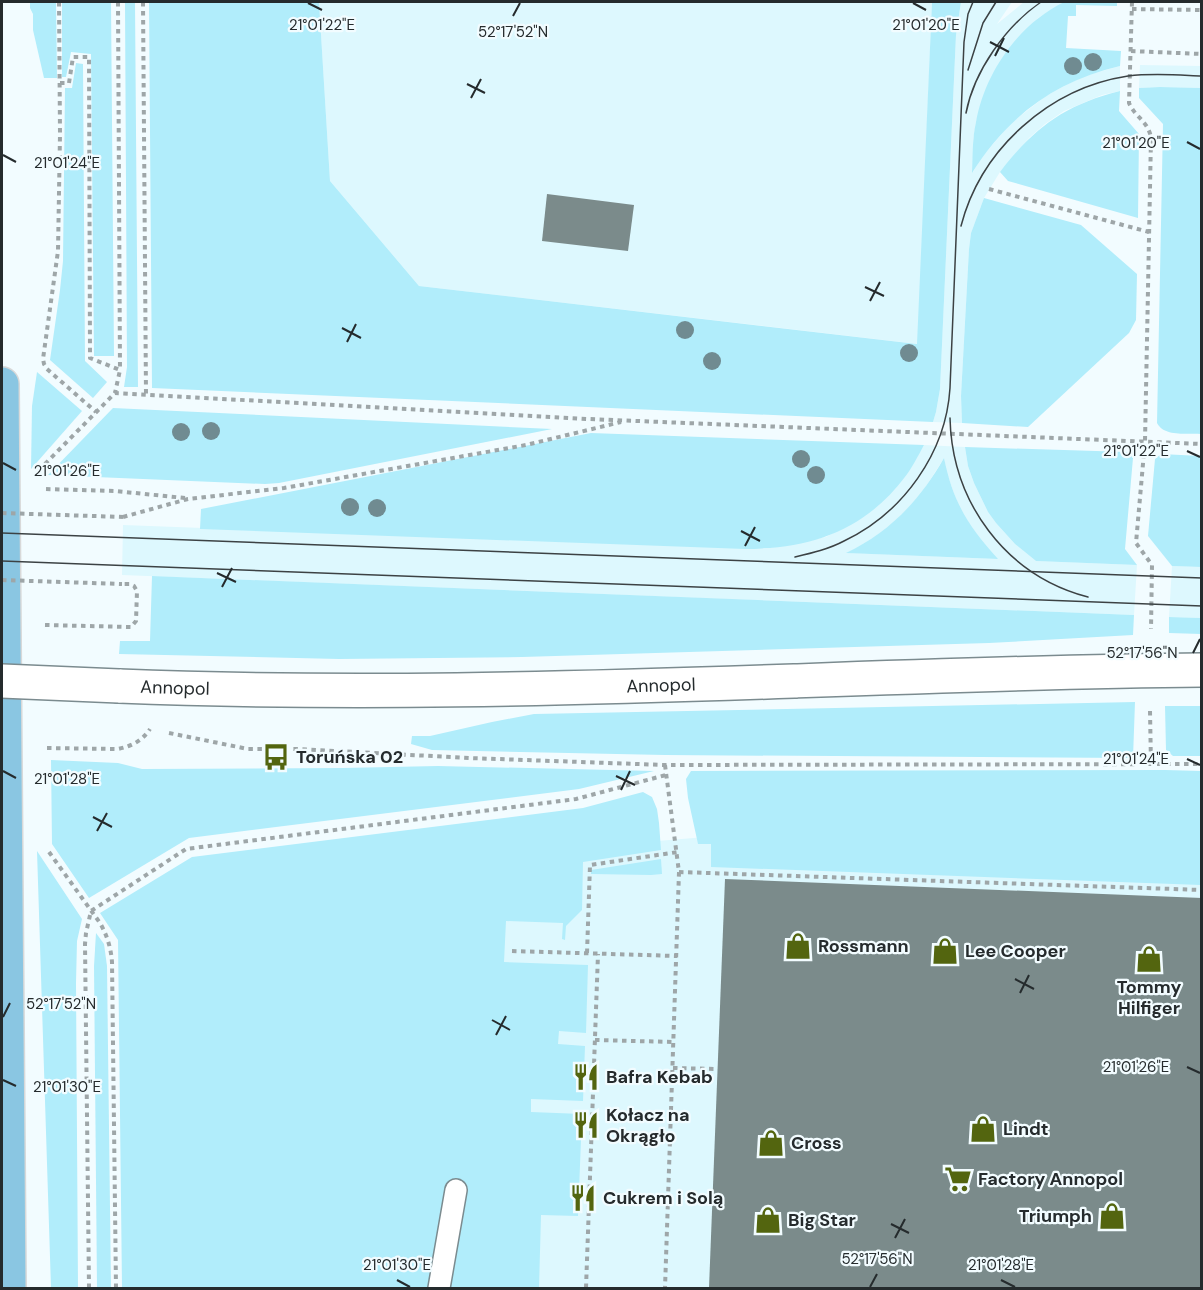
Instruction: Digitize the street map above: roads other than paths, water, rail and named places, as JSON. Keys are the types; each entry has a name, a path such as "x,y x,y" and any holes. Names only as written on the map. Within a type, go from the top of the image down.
{"main road":[{"path":"2,384 9,1288"}],"street":[{"name":"Annopol","path":"2,681 318,690 533,689 1049,672 1202,670"}],"lane":[{"path":"439,1288 456,1190"}],"tram line":[{"path":"795,557 838,544 865,529 885,514 918,478 940,435 947,412 950,388 964,42 968,14 973,2"},
{"path":"968,70 983,23 996,2"},
{"path":"966,113 976,81 993,51 1016,24 1041,2"},
{"path":"961,226 984,172 1022,127 1046,108 1071,94 1099,83 1128,76 1156,74 1202,76"},
{"path":"950,418 953,449 961,478 973,506 989,531 1008,553 1032,572 1058,586 1088,597"},
{"path":"2,533 1202,578"},
{"path":"2,561 1202,606"}],"place":[{"name":"Toruńska 02","path":"276,757"},
{"name":"Rossmann","path":"798,946"},
{"name":"Lee Cooper","path":"945,951"},
{"name":"Tommy Hilfiger","path":"1149,959"},
{"name":"Bafra Kebab","path":"586,1077"},
{"name":"Kołacz na Okrągło","path":"586,1125"},
{"name":"Lindt","path":"983,1129"},
{"name":"Cross","path":"771,1143"},
{"name":"Factory Annopol","path":"958,1179"},
{"name":"Cukrem i Solą","path":"583,1198"},
{"name":"Triumph","path":"1112,1216"},
{"name":"Big Star","path":"768,1220"}]}
